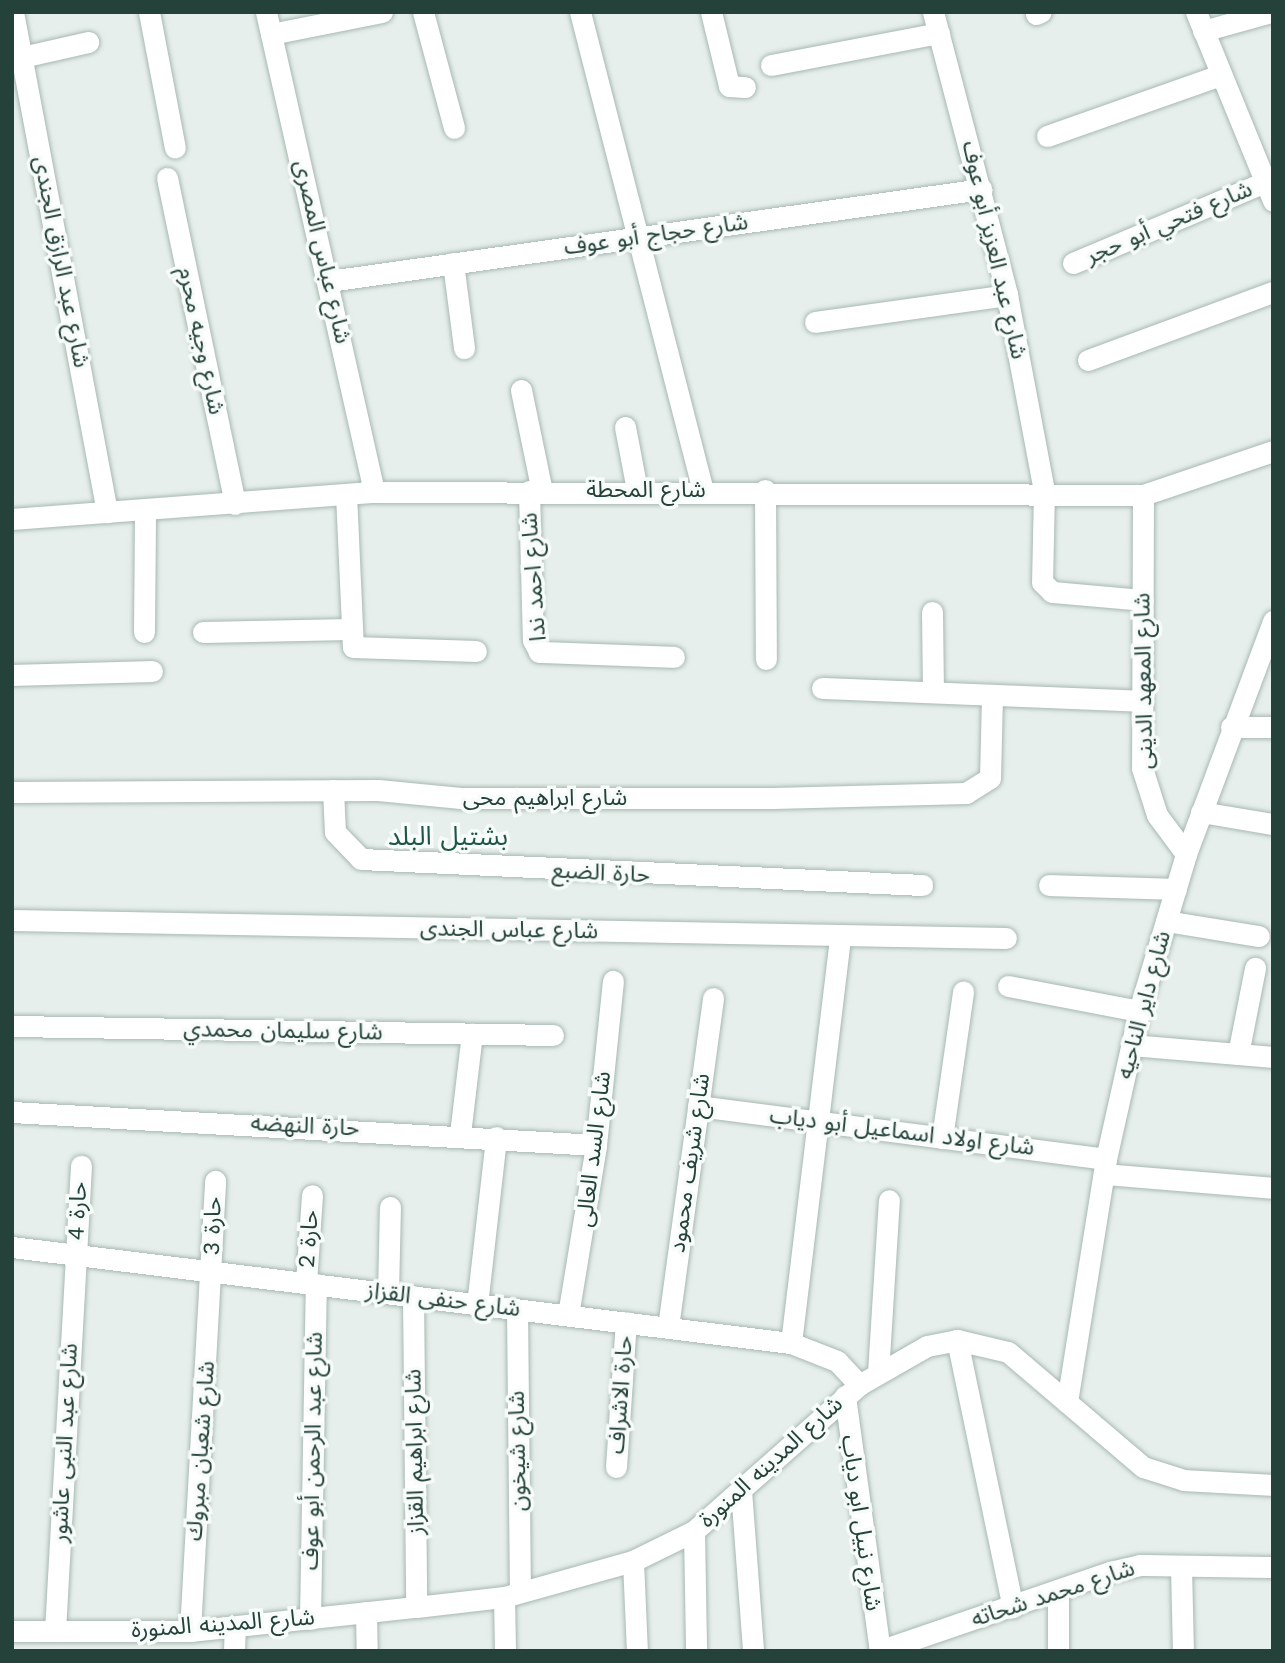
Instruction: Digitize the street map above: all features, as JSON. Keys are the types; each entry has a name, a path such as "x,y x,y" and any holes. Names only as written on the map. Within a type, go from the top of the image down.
{"street":[{"name":"شارع عبد الرازق الجندى","path":"13,12 107,512"},
{"path":"149,12 175,148"},
{"name":"شارع عباس المصرى","path":"267,12 374,492"},
{"path":"423,12 454,128"},
{"path":"580,12 642,237 703,490"},
{"path":"710,12 729,86 745,87"},
{"path":"1269,192 1199,21 1271,12"},
{"path":"271,34 373,13"},
{"path":"771,65 936,22"},
{"name":"شارع عبد العزيز أبو عوف","path":"936,22 982,189 1007,295 1044,490 1044,587 1143,600"},
{"path":"22,57 89,42"},
{"path":"1047,136 1220,75"},
{"name":"شارع وجيه محرم","path":"167,178 235,504"},
{"name":"شارع حجاج أبو عوف","path":"329,281 982,189"},
{"name":"شارع فتحي أبو حجر","path":"1073,264 1269,192"},
{"path":"453,264 464,348"},
{"path":"1088,360 1273,292"},
{"path":"814,322 1007,295"},
{"path":"521,390 535,491"},
{"path":"625,427 636,490"},
{"name":"شارع المحطة","path":"12,519 374,492 1044,490 1143,495 1273,451"},
{"path":"765,490 766,659"},
{"name":"شارع احمد ندا","path":"535,491 533,640 539,652 674,657"},
{"path":"346,494 350,629 357,649 476,651"},
{"name":"شارع المعهد الدينى","path":"1143,495 1142,701 1146,791 1186,854"},
{"path":"144,632 145,509"},
{"path":"932,612 933,692"},
{"name":"شارع داير الناحيه","path":"1067,1402 1105,1166 1139,1011 1186,854 1231,727 1273,621"},
{"path":"203,632 350,629"},
{"path":"12,675 152,671"},
{"path":"822,688 1142,701"},
{"name":"شارع ابراهيم محى","path":"12,792 333,790 461,798 966,793 990,778 992,695"},
{"path":"1231,727 1273,727"},
{"name":"حارة الضبع","path":"333,790 335,832 361,859 922,885"},
{"path":"1201,811 1273,824"},
{"path":"1049,885 1176,889"},
{"name":"شارع عباس الجندى","path":"12,920 1006,938"},
{"path":"1166,921 1259,936"},
{"path":"791,1343 839,936"},
{"path":"1238,1054 1255,968"},
{"name":"شارع السد العالى","path":"568,1315 596,1146 613,981"},
{"path":"1007,986 1139,1011"},
{"path":"942,1138 963,992"},
{"name":"شارع شريف محمود","path":"668,1327 713,998"},
{"name":"شارع سليمان محمدي","path":"12,1026 553,1035"},
{"path":"460,1135 472,1034"},
{"path":"1131,1045 1273,1057"},
{"name":"شارع اولاد اسماعيل أبو دياب","path":"698,1106 942,1138 1105,1166 1273,1188"},
{"name":"حارة النهضه","path":"12,1112 496,1137 596,1146"},
{"path":"477,1305 496,1137"},
{"name":"حارة 4","path":"76,1255 81,1166"},
{"name":"حارة 3","path":"212,1272 215,1181"},
{"name":"حارة 2","path":"311,1284 312,1195"},
{"path":"878,1373 889,1200"},
{"path":"388,1293 390,1207"},
{"name":"شارع حنفى القزاز","path":"12,1247 791,1343 837,1361 852,1390"},
{"name":"شارع عبد النبى عاشور","path":"55,1631 76,1255"},
{"name":"شارع شعبان مبروك","path":"190,1631 212,1272"},
{"name":"شارع عبد الرحمن أبو عوف","path":"310,1619 311,1284"},
{"name":"شارع ابراهيم القزاز","path":"414,1296 416,1607"},
{"name":"شارع شيخون","path":"505,1651 512,1594 517,1310"},
{"name":"حارة الاشراف","path":"616,1467 626,1322"},
{"path":"957,1340 1013,1607"},
{"name":"شارع المدينه المنورة","path":"12,1631 55,1631 90,1641 310,1619 512,1594 633,1561 694,1531 852,1390 927,1346 957,1340 1007,1352 1143,1467 1184,1480 1273,1485"},
{"name":"شارع نبيل ابو دياب","path":"852,1390 885,1650"},
{"path":"741,1490 752,1651"},
{"path":"694,1531 696,1651"},
{"path":"633,1561 637,1651"},
{"name":"شارع محمد شحاته","path":"885,1650 1140,1565 1273,1567"},
{"path":"1181,1566 1183,1651"},
{"path":"1058,1591 1058,1651"},
{"path":"366,1612 367,1651"},
{"path":"234,1651 235,1626"}],"district":[{"name":"بشتيل البلد","path":"448,837"}]}
